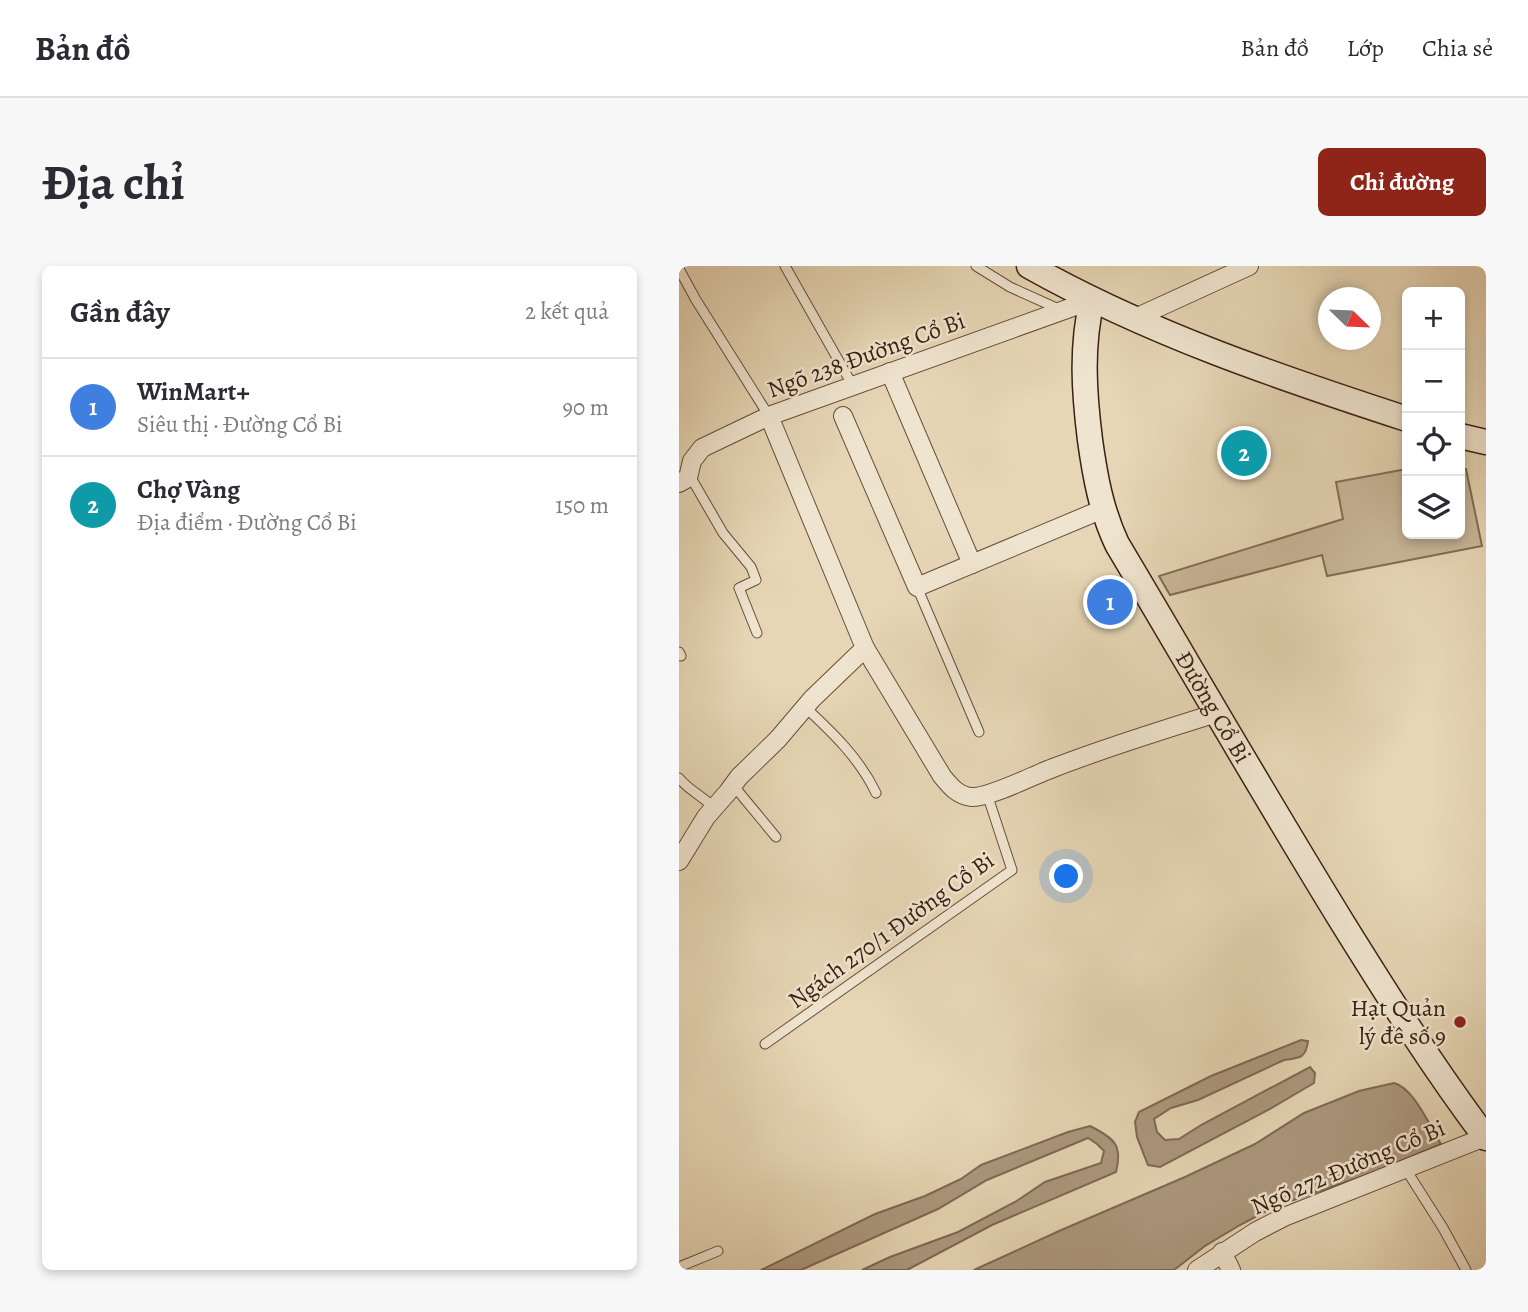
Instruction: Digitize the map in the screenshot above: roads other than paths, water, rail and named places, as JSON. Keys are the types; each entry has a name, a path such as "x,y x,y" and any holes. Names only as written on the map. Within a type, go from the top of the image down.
{"street":[{"path":"1029,266 1133,319 1243,362 1402,417"},
{"path":"1133,319 1249,266"},
{"name":"Ngõ 238 Đường Cổ Bi","path":"684,479 692,461 702,448 769,416 1092,300"},
{"name":"Đường Cổ Bi","path":"1092,300 1084,345 1084,391 1103,509 1117,544 1262,791 1393,1004 1485,1138"},
{"path":"890,373 972,564"},
{"path":"769,416 865,648 931,759 952,789 976,797 987,794 1128,740 1217,712"},
{"path":"843,416 917,587 1103,509"},
{"path":"1465,437 1486,442"},
{"path":"679,861 706,817 739,778 865,648"},
{"name":"Ngõ 272 Đường Cổ Bi","path":"1197,1270 1255,1231 1284,1217 1485,1138"},
{"path":"1222,1252 1231,1270"}],"lane":[{"path":"785,266 853,386"},
{"path":"976,266 1010,287 1062,311"},
{"path":"679,269 769,416"},
{"path":"684,479 751,567 757,580 739,587 757,633"},
{"path":"917,587 979,732"},
{"path":"806,708 858,762 876,793"},
{"path":"679,778 714,808"},
{"path":"733,785 776,836"},
{"name":"Ngách 270/1 Đường Cổ Bi","path":"765,1044 1012,870 987,794"},
{"path":"1405,1168 1466,1270"},
{"path":"679,1267 718,1251"}],"place":[{"name":"Chợ Vàng","path":"1244,453"},
{"name":"WinMart+","path":"1110,602"},
{"name":"Hạt Quản lý đê số 9","path":"1460,1022"}]}
